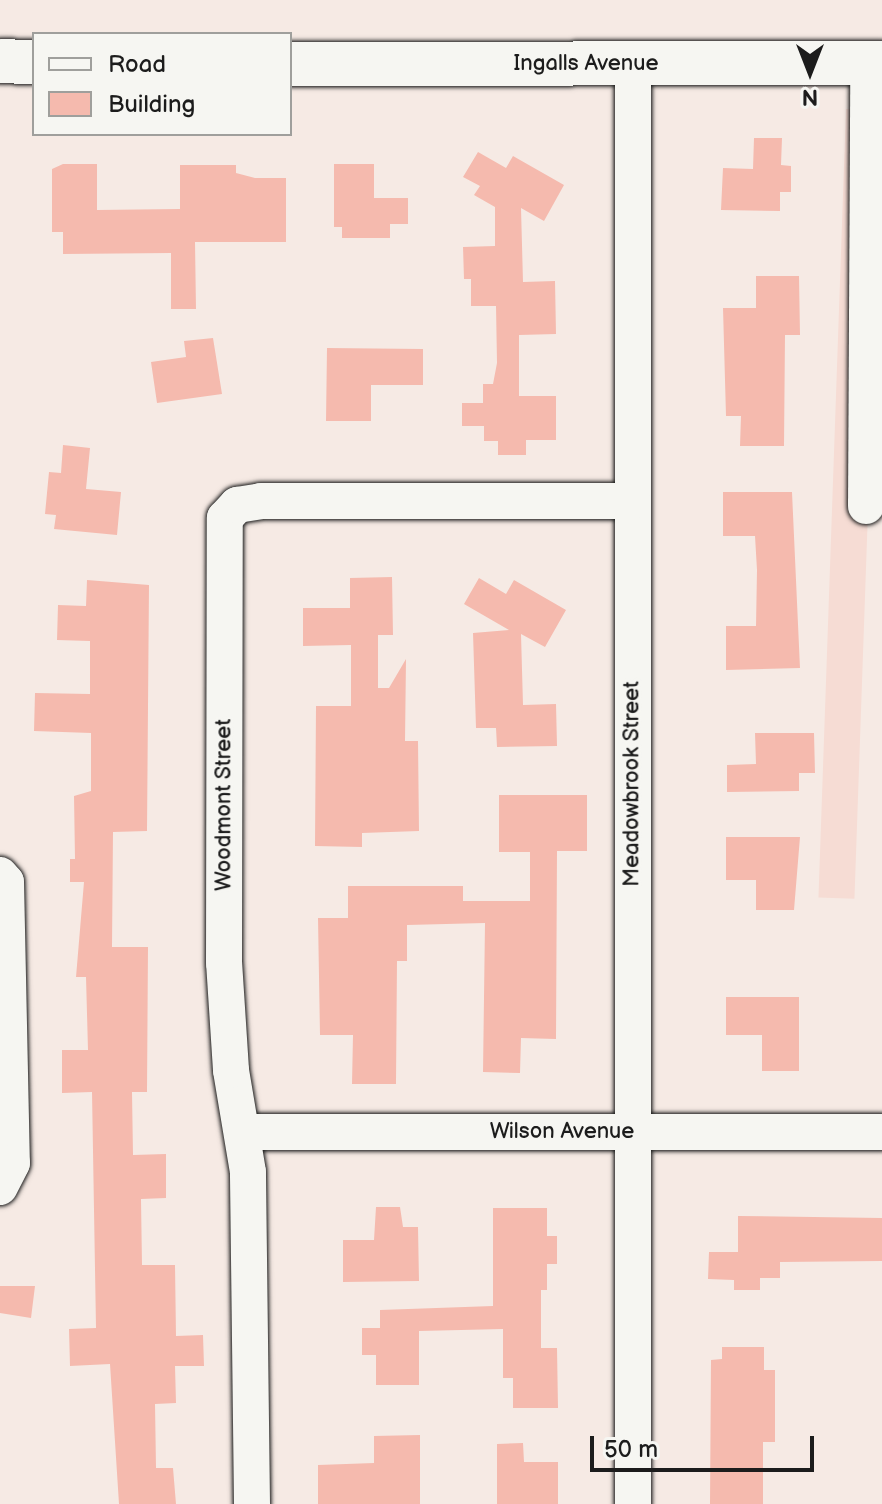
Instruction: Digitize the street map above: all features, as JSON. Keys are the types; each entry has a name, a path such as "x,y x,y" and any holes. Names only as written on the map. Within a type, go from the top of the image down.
{"main road":[{"path":"0,61 32,62"},
{"name":"Ingalls Avenue","path":"292,64 875,63"}],"street":[{"path":"866,506 876,344 875,63"},
{"name":"Meadowbrook Street","path":"633,64 633,1504"},
{"name":"Woodmont Street","path":"252,1504 253,1300 242,1132 224,963 223,530 229,510 261,501 632,501"},
{"path":"0,875 6,882 12,1163 0,1187"},
{"name":"Wilson Avenue","path":"242,1132 882,1132"}],"shaded area":[{"path":"846,109 882,110 854,899 818,898"}],"building":[{"path":"754,138 782,138 781,165 791,166 791,192 780,192 780,211 721,210 723,168 753,169"},
{"path":"478,152 506,168 513,156 564,185 544,221 521,208 523,282 555,281 556,334 519,335 519,396 556,396 556,440 526,440 526,455 498,455 498,441 484,441 484,426 462,426 462,403 483,403 483,384 493,384 497,363 496,306 471,306 471,279 464,279 463,247 495,246 495,207 474,195 480,186 463,177"},
{"path":"63,164 97,164 97,210 180,209 180,165 236,165 236,173 255,178 286,178 286,242 195,242 196,309 171,309 171,253 63,254 63,232 52,232 52,169"},
{"path":"334,164 374,164 374,198 408,198 408,224 390,224 390,238 342,238 342,227 334,227"},
{"path":"756,276 799,276 800,335 785,335 784,446 740,446 741,416 726,416 723,308 756,308"},
{"path":"213,338 222,394 157,403 151,362 186,357 184,341"},
{"path":"327,348 423,349 423,385 371,385 371,421 326,421"},
{"path":"63,445 90,448 86,489 121,492 117,535 54,529 56,515 45,514 49,472 61,473"},
{"path":"723,492 792,492 800,668 726,670 726,626 756,626 757,570 755,536 723,536"},
{"path":"392,577 393,635 378,635 378,688 389,688 406,659 405,741 418,741 419,831 362,833 362,847 315,846 316,706 351,706 351,645 303,646 303,608 350,608 350,578"},
{"path":"479,578 506,594 514,580 566,610 545,647 521,634 523,705 556,704 557,746 497,747 496,728 476,728 473,633 509,630 464,604"},
{"path":"87,580 149,585 147,831 113,832 112,947 148,947 147,1092 132,1092 133,1155 166,1154 166,1198 141,1199 142,1265 175,1265 176,1336 203,1335 204,1366 175,1366 176,1403 155,1404 156,1468 173,1468 176,1504 119,1504 110,1364 70,1366 69,1329 96,1328 92,1092 62,1093 62,1050 88,1050 86,977 76,977 84,882 70,882 70,859 75,859 74,796 91,791 91,733 34,731 35,693 90,694 90,641 57,640 58,605 86,606"},
{"path":"755,733 814,733 815,773 799,773 799,791 727,792 727,765 756,764"},
{"path":"499,795 587,795 587,851 557,851 556,1039 521,1038 520,1073 483,1072 485,923 407,925 407,961 397,961 396,1084 352,1084 353,1035 320,1035 318,918 348,918 348,886 463,886 463,901 530,901 530,852 499,852"},
{"path":"726,837 800,837 794,910 756,910 756,880 726,880"},
{"path":"726,997 799,997 799,1071 762,1071 762,1035 726,1035"},
{"path":"376,1207 400,1207 403,1227 418,1227 419,1281 343,1282 343,1240 374,1240"},
{"path":"493,1208 547,1208 547,1236 557,1236 557,1264 547,1264 547,1290 541,1290 541,1348 557,1348 558,1408 513,1408 513,1378 503,1378 503,1329 419,1331 419,1385 376,1385 376,1355 362,1355 362,1328 380,1328 380,1310 493,1306"},
{"path":"738,1216 882,1218 882,1261 780,1262 780,1278 760,1278 760,1290 734,1290 734,1280 708,1279 709,1252 738,1252"},
{"path":"0,1286 35,1286 31,1318 0,1313"},
{"path":"722,1347 764,1347 764,1370 775,1370 775,1442 763,1442 763,1504 710,1504 711,1360 722,1359"},
{"path":"420,1435 420,1504 318,1504 318,1465 374,1463 374,1436"},
{"path":"523,1443 524,1462 558,1462 558,1504 497,1504 497,1444"}]}
